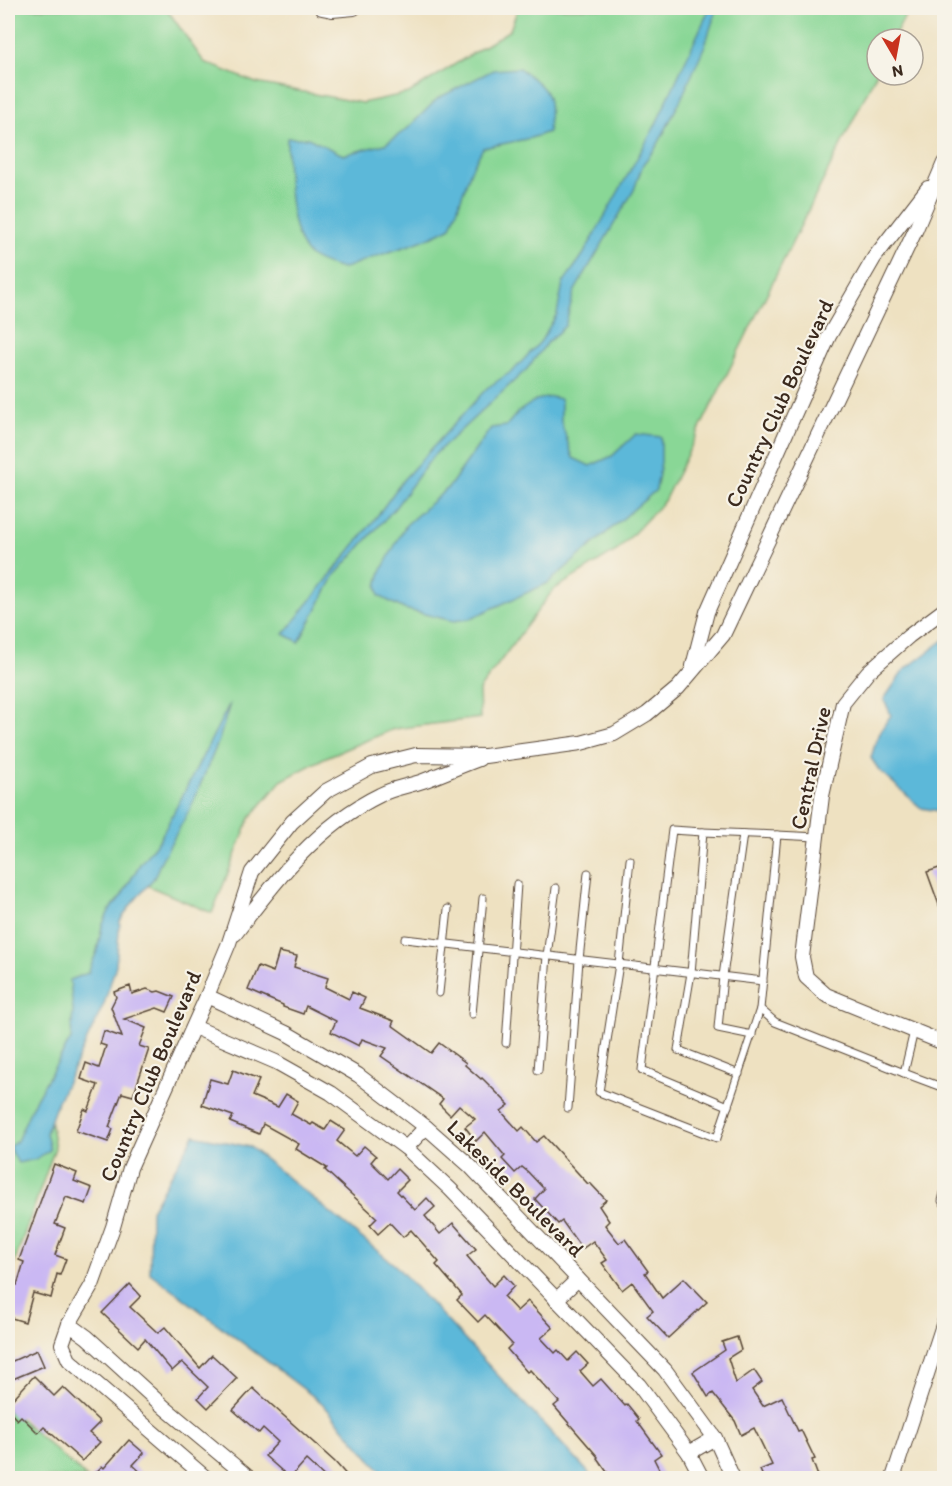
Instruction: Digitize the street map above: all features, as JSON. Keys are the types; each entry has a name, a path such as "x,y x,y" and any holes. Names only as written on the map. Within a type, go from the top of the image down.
{"street":[{"path":"322,8 332,10 354,8"},
{"name":"Country Club Boulevard","path":"693,670 707,612 829,336 874,258 942,167"},
{"name":"Country Club Boulevard","path":"206,1479 69,1360 62,1344 69,1324 92,1285 130,1168 207,996 229,942 252,872 292,822 326,791 372,766 416,755 485,756 581,743 614,734 647,714 678,688 723,636 911,240 942,167"},
{"name":"Central Drive","path":"914,1031 839,1002 820,991 806,977 802,967 802,957 822,796 843,703 868,672 909,636 945,610"},
{"name":"Country Club Boulevard","path":"229,942 268,890 295,860 342,817 381,794 423,781 485,756"},
{"name":"Lakeside Boulevard","path":"207,996 286,1033 358,1075 426,1127 469,1165 665,1370 715,1438 733,1479"},
{"path":"194,1027 276,1062 331,1093 406,1148 450,1190 639,1385 690,1453 702,1479"},
{"path":"914,1031 945,1043"},
{"path":"406,1148 426,1127"},
{"path":"556,1300 578,1278"},
{"path":"893,1479 945,1322"},
{"path":"69,1324 87,1337 165,1408 249,1479"},
{"path":"690,1453 715,1438"}],"lane":[{"path":"728,1106 642,1070 672,830 817,837"},
{"path":"703,832 691,973 678,1050 738,1074"},
{"path":"743,834 718,1028 752,1035"},
{"path":"630,860 619,964 599,1092 717,1138 760,1009 777,835"},
{"path":"568,1108 588,873"},
{"path":"506,1043 517,884"},
{"path":"538,1070 547,956 556,888"},
{"path":"472,1014 483,898"},
{"path":"439,993 448,909"},
{"path":"405,939 763,981"},
{"path":"760,1009 775,1022 945,1088"},
{"path":"904,1073 914,1031"},
{"path":"945,1193 942,1202 945,1203"}],"green space":[{"path":"8,8 166,8 204,62 256,83 362,103 409,93 510,30 518,8 909,8 899,27 865,27 865,87 870,87 664,501 618,550 553,590 479,690 480,718 394,729 324,758 281,781 250,818 212,913 139,882 111,925 49,1113 55,1148 8,1280"},
{"path":"8,1408 87,1478 8,1478"}],"water":[{"path":"710,8 717,8 705,45 682,97 657,146 643,164 634,190 574,292 565,326 547,343 527,369 433,456 395,508 335,575 299,642 284,634 403,480 487,388 514,370 541,341 557,314 563,283 583,255 655,126"},
{"path":"519,68 537,82 547,94 550,109 548,132 483,148 471,170 451,227 438,234 343,269 321,262 309,255 302,245 293,217 288,182 287,138 308,138 343,155 385,144 407,129 438,98 493,70"},
{"path":"551,397 561,399 561,422 573,458 590,466 612,456 636,434 661,437 661,462 656,490 548,583 469,619 453,621 404,609 379,596 377,586 381,571 406,525 449,487 491,428 506,426 518,412 536,400"},
{"path":"944,640 944,812 921,808 879,770 871,758 879,735 891,715 884,699 904,670"},
{"path":"230,703 219,740 190,809 154,878 120,921 116,965 104,1004 57,1103 46,1133 50,1150 36,1159 18,1163 9,1147 17,1141 34,1102 71,1039 73,1010 70,980 88,973 97,951 102,926 109,911 122,895 140,864 160,839"},
{"path":"194,1135 250,1147 396,1266 588,1472 591,1478 387,1478 322,1403 150,1273 151,1210"}],"building":[{"path":"945,866 945,915 943,916 927,872"},
{"path":"279,952 297,956 294,967 328,978 325,987 349,999 352,992 365,998 360,1008 394,1021 392,1025 431,1053 439,1043 466,1063 465,1065 482,1078 509,1105 501,1111 519,1131 523,1127 536,1142 544,1136 606,1200 599,1206 609,1221 605,1225 619,1243 625,1239 648,1271 645,1273 662,1298 684,1278 707,1302 668,1338 647,1316 653,1311 632,1282 622,1290 602,1263 607,1260 593,1241 582,1249 562,1221 558,1224 535,1199 544,1189 528,1172 522,1167 515,1173 502,1159 505,1156 485,1132 476,1141 465,1127 475,1119 459,1105 450,1115 439,1104 443,1099 381,1056 387,1048 362,1039 359,1046 331,1032 336,1021 306,1006 303,1014 283,1007 248,990 258,966 273,972"},
{"path":"130,986 132,994 147,989 174,997 167,1012 157,1008 124,1019 146,1028 139,1046 149,1049 133,1096 122,1093 109,1127 113,1129 108,1142 76,1131 84,1109 88,1111 98,1085 81,1079 86,1063 99,1068 106,1046 100,1044 104,1031 122,1037 111,1007 116,997 114,992"},
{"path":"233,1070 259,1080 252,1096 278,1107 286,1094 298,1101 291,1114 325,1130 331,1121 345,1130 337,1141 355,1156 364,1146 376,1156 371,1162 388,1179 397,1169 408,1180 397,1191 415,1210 427,1198 435,1207 425,1216 440,1234 453,1223 476,1249 467,1256 493,1286 504,1275 514,1286 504,1297 517,1311 528,1301 553,1328 541,1338 555,1353 558,1350 568,1361 577,1352 588,1364 580,1371 593,1386 601,1379 625,1406 627,1404 661,1454 654,1459 664,1479 612,1479 598,1457 554,1406 559,1402 530,1370 527,1372 507,1349 512,1344 485,1315 478,1322 457,1300 462,1295 436,1265 439,1262 411,1230 403,1237 390,1223 378,1234 370,1225 377,1218 325,1170 327,1168 296,1149 299,1144 263,1124 259,1134 230,1122 233,1116 202,1105 210,1079 228,1084"},
{"path":"54,1164 77,1173 74,1181 92,1188 86,1204 66,1197 55,1224 65,1228 55,1255 66,1259 60,1275 57,1274 51,1298 33,1293 25,1322 8,1317 9,1283 17,1285 24,1262 19,1260"},
{"path":"130,1284 141,1296 130,1307 158,1333 165,1327 200,1368 212,1355 237,1378 208,1408 198,1398 208,1387 182,1362 172,1371 145,1339 138,1347 102,1313"},
{"path":"737,1337 741,1350 728,1358 736,1383 754,1370 762,1382 752,1390 763,1406 782,1397 798,1431 801,1430 815,1459 812,1460 819,1479 764,1479 760,1470 772,1465 754,1428 741,1435 735,1421 713,1393 708,1397 693,1372 725,1350 722,1342"},
{"path":"37,1350 44,1366 8,1381 8,1363"},
{"path":"34,1376 54,1396 63,1387 100,1422 89,1433 100,1442 82,1461 44,1427 38,1433 21,1416 17,1420 8,1410 8,1404"},
{"path":"253,1388 335,1462 350,1479 327,1479 306,1460 290,1478 265,1456 278,1442 263,1428 259,1433 233,1410"},
{"path":"129,1440 144,1453 133,1465 148,1479 90,1479 102,1466 104,1468"}]}
